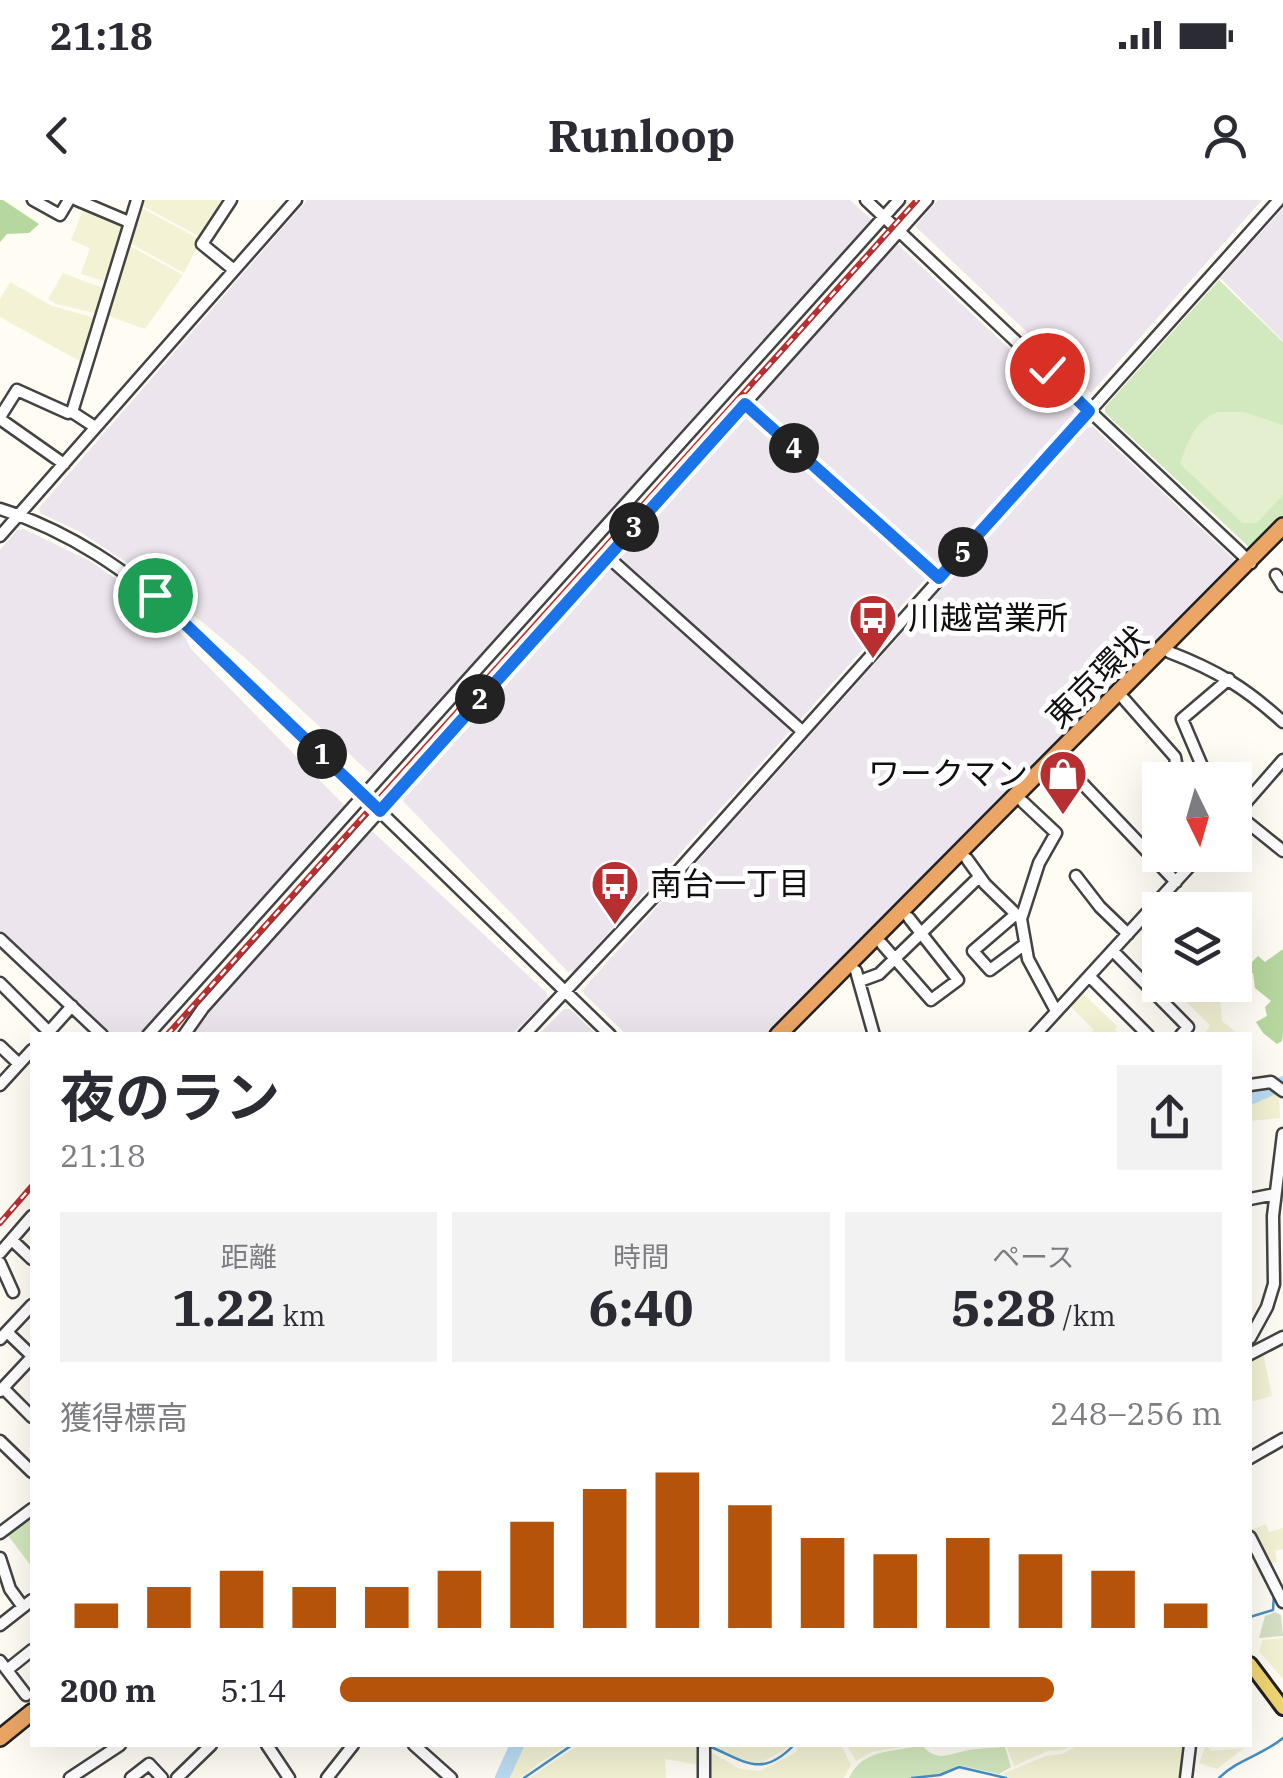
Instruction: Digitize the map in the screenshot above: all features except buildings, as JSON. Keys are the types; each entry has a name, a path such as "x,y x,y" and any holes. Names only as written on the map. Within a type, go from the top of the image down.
{"highway":[{"name":"東京環状","path":"794,1032 858,976 882,944 1124,700 1283,526"},
{"name":"東京環状","path":"781,1032 1251,563 1283,537"},
{"path":"0,1725 29,1697"},
{"path":"0,1738 30,1714"}],"main road":[{"path":"1252,1667 1283,1708"}],"street":[{"path":"33,200 60,215 69,200"},
{"path":"77,200 129,222"},
{"path":"72,412 137,200"},
{"path":"231,200 202,244 234,270"},
{"path":"0,536 296,200"},
{"path":"866,200 1251,563"},
{"path":"151,1032 898,200"},
{"path":"186,1032 203,1008 928,200"},
{"path":"527,1032 1279,200"},
{"path":"64,464 0,418 17,390 68,414 72,412 95,427"},
{"path":"745,404 939,578"},
{"path":"0,509 82,544 155,595 607,1032"},
{"path":"608,557 802,732"},
{"path":"1276,575 1283,586"},
{"path":"1169,652 1230,680 1283,722"},
{"path":"1200,762 1182,719 1230,680"},
{"path":"1124,700 1176,762"},
{"path":"1252,796 1283,760"},
{"path":"1062,762 1176,882"},
{"path":"1023,802 1056,834 1039,863 1019,916 973,951 990,970 1025,944"},
{"path":"1252,827 1283,851"},
{"path":"967,859 979,877 1019,916 1028,959 1056,1011"},
{"path":"1038,1032 1185,872"},
{"path":"1076,876 1128,934"},
{"path":"873,1032 858,976 880,974 979,877"},
{"path":"882,944 930,1000 958,980 909,918"},
{"path":"0,939 99,1032"},
{"path":"1113,951 1188,1027 1184,1032"},
{"path":"1090,976 1145,1032"},
{"path":"0,983 47,1032"},
{"path":"49,1032 72,1006"},
{"path":"0,1046 19,1064"},
{"path":"0,1086 30,1052"},
{"path":"1252,1085 1263,1082 1280,1089"},
{"path":"1252,1334 1273,1291 1276,1194 1283,1134"},
{"path":"1252,1199 1276,1194"},
{"path":"0,1252 30,1218"},
{"path":"12,1240 30,1256"},
{"path":"0,1263 13,1292"},
{"path":"30,1308 4,1336 30,1356"},
{"path":"1252,1353 1283,1337"},
{"path":"30,1359 1,1390 30,1415"},
{"path":"1252,1457 1283,1439"},
{"path":"0,1441 30,1470"},
{"path":"0,1533 30,1510"},
{"path":"1252,1542 1279,1595"},
{"path":"0,1558 10,1589 28,1604 0,1625"},
{"path":"29,1697 3,1666 30,1651"},
{"path":"77,1776 117,1747"},
{"path":"176,1778 209,1747"},
{"path":"269,1747 289,1778"},
{"path":"327,1778 351,1747"},
{"path":"416,1747 451,1778"},
{"path":"704,1747 704,1778"},
{"path":"1186,1778 1190,1747"},
{"path":"131,1778 148,1764 162,1778"}],"shaded area":[{"path":"307,200 850,200 873,221 375,774 146,575 80,532 40,513 39,508"},
{"path":"938,200 1262,200 1091,393 915,226"},
{"path":"1283,208 1283,341 1220,278"},
{"path":"895,242 1074,409 1074,414 935,569 752,402"},
{"path":"743,412 929,575 798,722 616,558 616,553"},
{"path":"1093,427 1234,559 1234,565 775,1032 624,1032 584,994 584,988 1086,428"},
{"path":"24,529 90,561 135,592 183,633 191,649 344,805 345,809 145,1032 107,1032 0,931 0,550 17,530"},
{"path":"605,566 610,566 792,729 574,971 568,972 399,797"},
{"path":"366,832 373,832 547,993 548,999 514,1032 192,1032"},
{"path":"564,1009 570,1009 594,1032 541,1032"}],"green space":[{"path":"0,200 39,224 29,233 7,234 0,242"},
{"path":"141,200 226,200 200,237 139,204"},
{"path":"138,206 201,240 184,273 126,241"},
{"path":"84,208 124,225 104,281 81,274 90,248 71,240"},
{"path":"126,244 183,275 145,329 103,314"},
{"path":"63,273 103,288 95,313 48,299"},
{"path":"1219,280 1283,342 1283,516 1253,547 1105,413 1105,407"},
{"path":"10,282 52,306 94,319 83,363 0,317 0,299"},
{"path":"1218,412 1244,412 1283,425 1283,495 1257,523 1242,523 1180,464 1198,427"},
{"path":"1283,949 1283,1033 1277,1044 1256,1022 1267,1016 1265,1007 1271,1001 1255,988 1252,962 1258,956 1265,962"},
{"path":"1081,992 1117,1026 1117,1032 1092,1032 1069,1005"},
{"path":"1186,1002 1220,1002 1222,1021 1235,1032 1206,1032 1210,1025"},
{"path":"1273,1092 1279,1096 1280,1118 1252,1121 1252,1099"},
{"path":"1263,1353 1272,1396 1252,1401 1252,1359"},
{"path":"30,1515 30,1564 6,1533"},
{"path":"1266,1524 1269,1532 1283,1528 1283,1549 1275,1551 1277,1562 1269,1564 1252,1530"},
{"path":"1275,1612 1281,1615 1283,1636 1259,1638 1265,1616"},
{"path":"1283,1638 1283,1679 1259,1651 1263,1640"},
{"path":"520,1747 565,1747 522,1778 506,1778"},
{"path":"576,1747 699,1747 700,1765 665,1759 666,1778 529,1778"},
{"path":"716,1747 789,1747 757,1765 744,1763"},
{"path":"798,1747 842,1747 851,1765 844,1778 709,1778 709,1751 740,1769 760,1771 795,1753"},
{"path":"848,1747 901,1747 872,1752 856,1761"},
{"path":"924,1747 941,1756 1005,1747 1011,1767 999,1774 958,1765 941,1774 910,1778 849,1778 862,1761 880,1753"},
{"path":"1007,1747 1069,1747 1047,1751 1014,1766"},
{"path":"1075,1747 1187,1747 1181,1778 1009,1778 1002,1774 1046,1756 1063,1754"},
{"path":"1205,1747 1211,1751 1244,1748 1217,1769 1199,1763"}],"waterway":[{"path":"1252,1097 1283,1083"},
{"path":"1252,1616 1273,1610 1274,1594"},
{"path":"1219,1778 1283,1738"},
{"path":"502,1778 516,1747"},
{"path":"524,1778 569,1747"},
{"path":"711,1747 754,1764 772,1761 792,1747"},
{"path":"912,1778 940,1775 959,1767 1006,1778"}],"railway":[{"path":"170,1032 917,200"},
{"path":"0,1223 30,1188"}],"place":[{"name":"川越営業所","path":"873,660"},
{"name":"ワークマン","path":"1063,816"},
{"name":"南台一丁目","path":"615,926"}],"route":[{"path":"155,595 380,811 745,404 939,578 1089,411 1047,370"}]}
